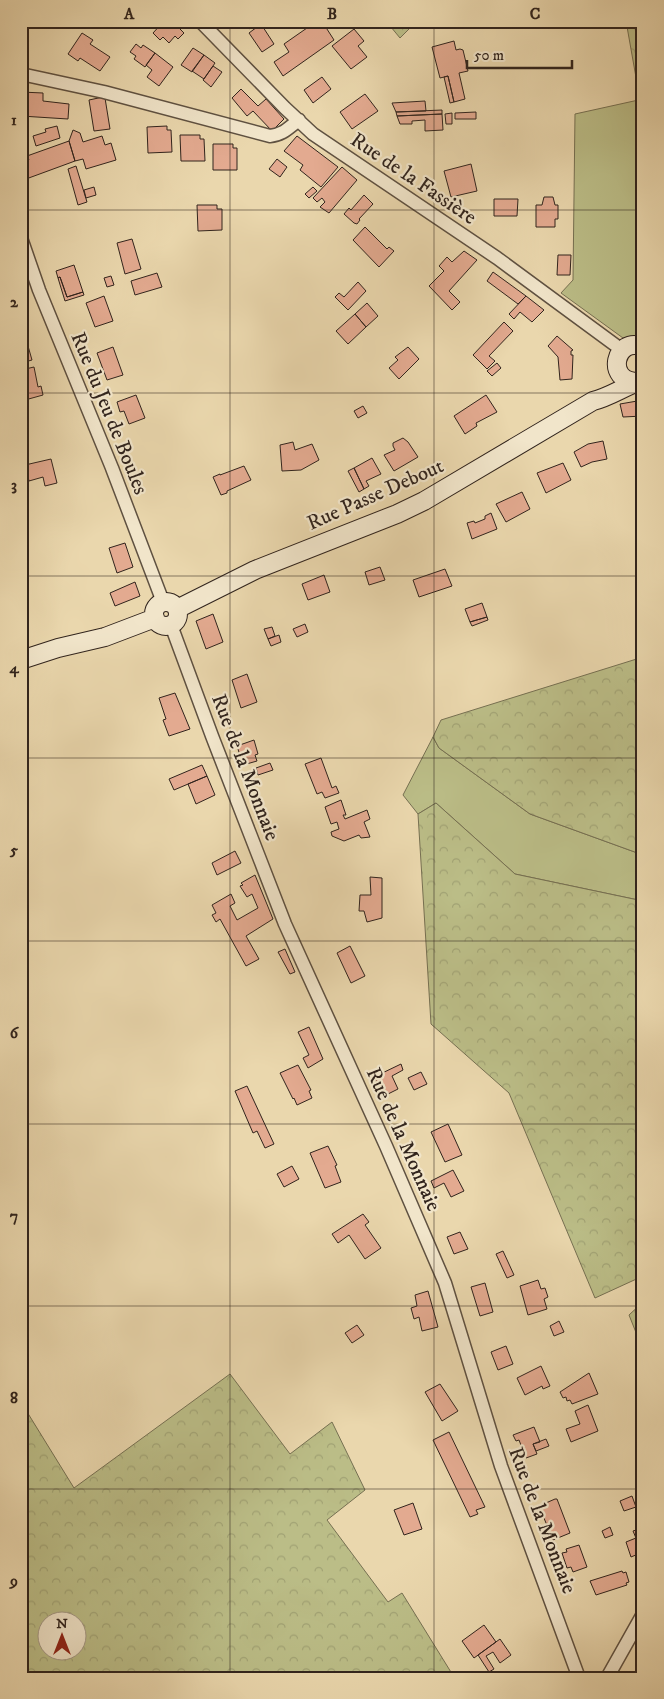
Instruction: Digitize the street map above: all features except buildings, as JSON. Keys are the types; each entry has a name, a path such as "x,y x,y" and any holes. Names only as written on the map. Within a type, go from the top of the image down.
{"main road":[{"path":"593,401 605,388 619,358 633,345 643,347"},
{"path":"619,358 618,372 626,380 640,381"},
{"name":"Rue Passe Debout","path":"21,660 58,648 105,637 167,613 255,570 397,514 424,501 593,401 605,398 640,381"}],"street":[{"name":"Rue de la Fassière","path":"200,21 313,134 473,241 619,358"},
{"path":"21,74 104,92 270,136 285,132 299,120"},
{"name":"Rue du Jeu de Boules","path":"21,238 39,290 119,487 167,613"},
{"name":"Rue de la Monnaie","path":"167,613 212,736 285,924 445,1283 498,1458 579,1678"},
{"path":"607,1678 643,1614"}],"green space":[{"path":"386,21 417,21 400,38"},
{"path":"626,21 643,21 643,99 640,100"},
{"path":"643,99 643,337 640,339 623,338 561,293 573,280 575,114"},
{"path":"643,657 643,855 530,814 439,748 433,737 441,720"},
{"path":"433,737 439,748 530,814 643,855 643,901 515,874 436,803 418,814 403,795"},
{"path":"436,803 515,874 643,901 643,1276 595,1298 509,1093 431,1024 418,814"},
{"path":"643,1302 643,1350 629,1315"},
{"path":"230,1374 290,1454 332,1422 365,1490 327,1520 388,1602 402,1593 454,1677 21,1678 21,1409 24,1407 74,1488"}]}
